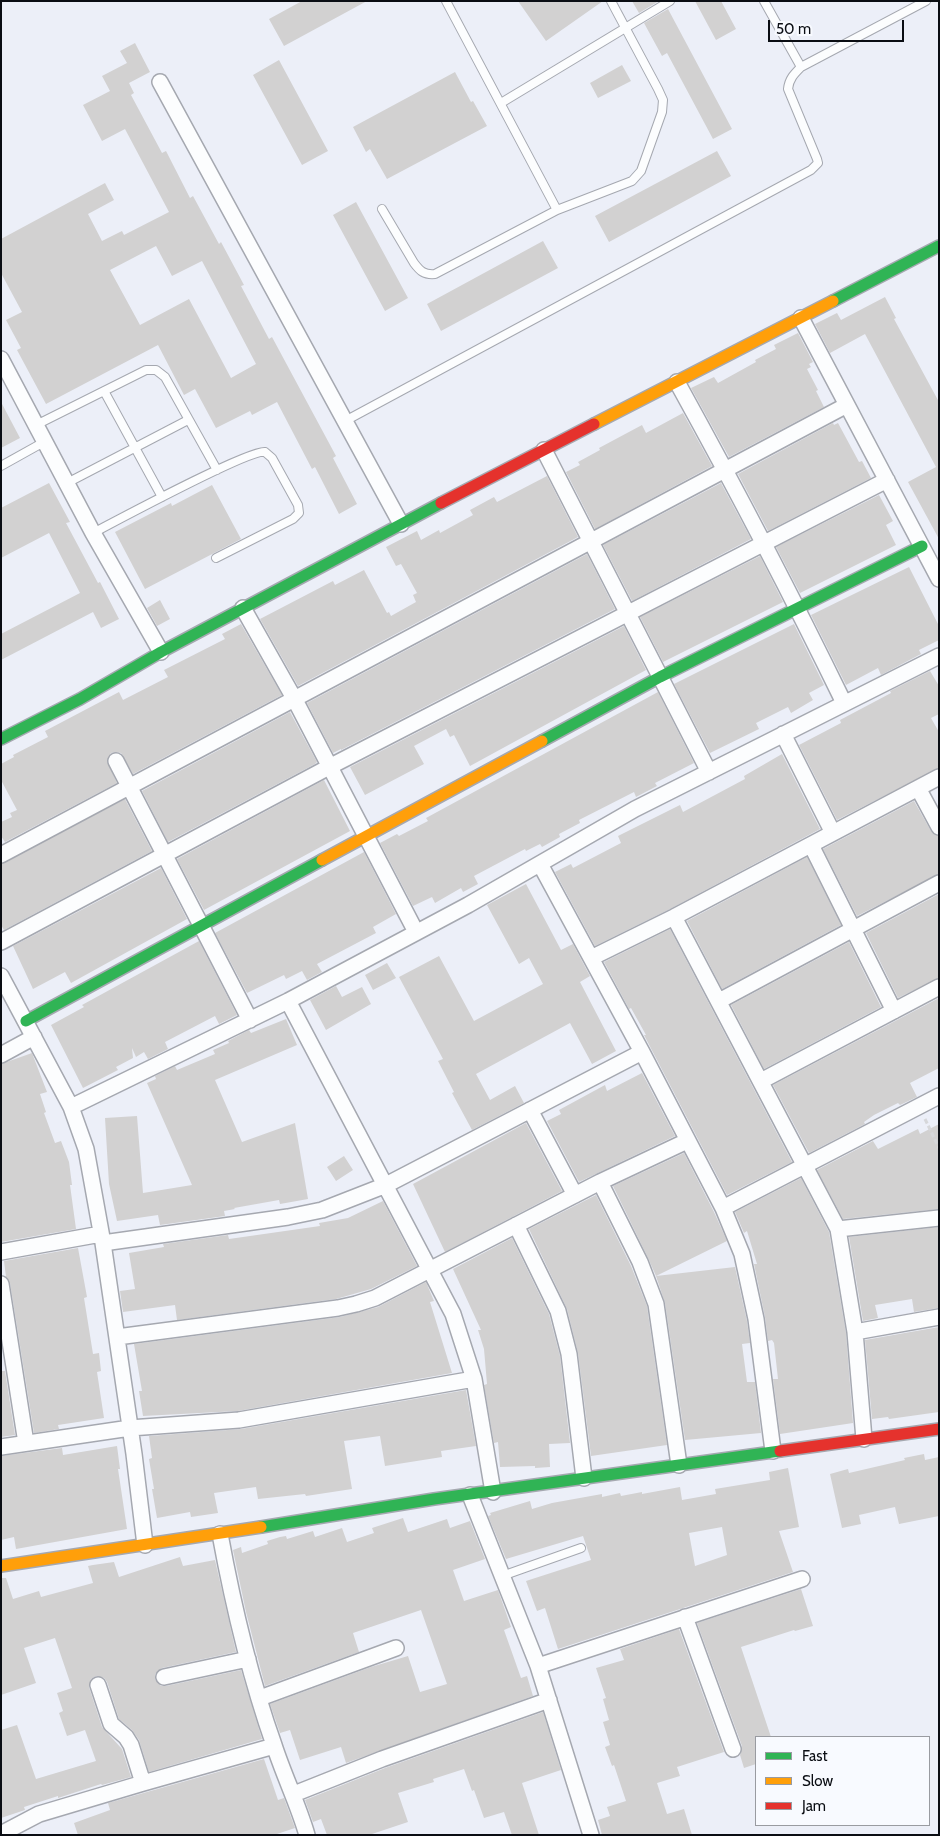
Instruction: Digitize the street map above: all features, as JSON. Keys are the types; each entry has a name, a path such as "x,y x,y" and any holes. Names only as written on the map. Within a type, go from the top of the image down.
{"street":[{"path":"160,82 401,524"},
{"path":"1,739 401,524 939,246"},
{"path":"801,318 939,579"},
{"path":"1,359 93,533 161,652"},
{"path":"677,382 797,608 844,703"},
{"path":"1,855 847,405"},
{"path":"544,450 709,772"},
{"path":"1,942 329,767 627,612 887,480"},
{"path":"26,1020 660,676 922,546"},
{"path":"243,608 294,700 416,932"},
{"path":"71,1107 288,1001 540,864 635,809 939,656"},
{"path":"783,734 833,833"},
{"path":"116,761 128,788 202,924 250,1020"},
{"path":"591,958 674,917 939,777"},
{"path":"918,788 939,827"},
{"path":"811,845 894,1011"},
{"path":"540,864 642,1052 723,1208 742,1254 756,1319 773,1451"},
{"path":"718,1001 939,883"},
{"path":"674,917 838,1228 855,1332 864,1439"},
{"path":"1,976 71,1107 86,1149 117,1337 145,1545"},
{"path":"761,1082 939,987"},
{"path":"288,1001 453,1314 474,1379 493,1492"},
{"path":"1,1055 34,1037"},
{"path":"1,1252 314,1212 351,1200 386,1185 642,1052"},
{"path":"723,1208 939,1096"},
{"path":"530,1110 575,1195"},
{"path":"117,1337 356,1304 375,1298 600,1182 687,1141"},
{"path":"600,1182 640,1262 656,1304 680,1465"},
{"path":"838,1228 939,1218"},
{"path":"516,1225 558,1311 569,1354 584,1478"},
{"path":"1,1284 7,1362 26,1443"},
{"path":"855,1332 939,1316"},
{"path":"1,1447 130,1428 240,1420 474,1379"},
{"path":"1,1566 220,1534 434,1499 939,1429"},
{"path":"470,1495 538,1666 591,1835"},
{"path":"220,1534 248,1658 274,1746 294,1794 307,1835"},
{"path":"538,1666 802,1578"},
{"path":"685,1617 733,1749"},
{"path":"260,1698 396,1648"},
{"path":"164,1677 248,1658"},
{"path":"98,1685 111,1724 126,1737 143,1782"},
{"path":"294,1794 549,1700"},
{"path":"1,1834 39,1814 143,1782 274,1746"}],"lane":[{"path":"446,1 557,210"},
{"path":"382,209 414,263 426,275 435,274 557,210 632,182 641,171 662,112 663,100 611,1"},
{"path":"501,103 670,1"},
{"path":"764,1 801,67"},
{"path":"345,421 815,167 818,163 817,159 788,89 793,75 801,67 926,1"},
{"path":"36,425 146,370 156,370 165,378 217,470"},
{"path":"104,391 162,497"},
{"path":"67,483 188,420"},
{"path":"1,466 44,442"},
{"path":"93,533 217,470 255,453 265,452 272,458 299,509 297,517 216,558"},
{"path":"502,1576 581,1548"}],"path":[{"path":"918,1106 939,1148"}],"building":[{"path":"302,1 367,1 284,46 269,19"},
{"path":"518,1 603,1 546,41"},
{"path":"632,1 659,1 639,13"},
{"path":"695,1 721,1 736,29 716,40"},
{"path":"668,9 732,129 713,139 667,53 662,56 644,23"},
{"path":"135,43 150,72 129,83 134,93 131,95 162,153 166,151 190,198 193,196 219,244 221,242 244,285 241,286 269,339 272,337 336,456 333,458 357,504 339,514 315,467 312,469 277,402 252,415 250,411 216,428 195,389 184,395 158,345 46,404 17,350 21,348 6,320 22,312 1,273 1,239 105,183 114,200 88,214 102,241 122,231 124,235 169,212 125,129 102,141 83,105 110,91 102,76 127,63 120,51","holes":["156,246 172,276 202,261 256,364 231,378 189,299 140,325 110,270"]},
{"path":"279,60 328,151 302,165 253,75"},
{"path":"622,65 631,81 598,98 590,83"},
{"path":"455,72 471,102 473,101 487,126 387,179 370,149 366,152 353,127"},
{"path":"717,151 731,176 609,242 595,216"},
{"path":"356,202 408,298 385,311 333,215"},
{"path":"543,241 558,268 441,331 427,304"},
{"path":"885,297 896,318 894,319 939,402 939,539 908,482 936,467 865,334 830,353 815,324 837,313 841,320"},
{"path":"798,333 813,362 809,364 811,367 807,369 824,407 729,457 691,388 714,377 718,383 776,349 774,345"},
{"path":"1,402 20,438 1,448"},
{"path":"683,413 712,466 595,529 566,472 580,465 578,462 600,450 599,448 642,425 646,433"},
{"path":"833,423 834,425 838,423 859,462 862,461 871,478 768,531 738,474"},
{"path":"547,476 578,537 298,686 260,619 333,581 335,585 364,570 387,613 389,612 391,616 416,602 413,595 417,593 401,564 396,566 386,547 417,531 421,540 439,530 440,533 473,515 470,510 494,497 497,502"},
{"path":"49,483 70,522 66,523 119,619 101,628 93,612 1,660 1,634 80,593 49,533 1,558 1,508"},
{"path":"721,483 751,539 632,601 603,545"},
{"path":"212,485 241,539 145,589 115,532 171,503 172,506"},
{"path":"879,495 893,521 886,525 896,545 800,593 776,547"},
{"path":"587,554 615,609 333,753 307,703"},
{"path":"760,556 783,602 663,662 640,617"},
{"path":"909,567 939,626 939,640 919,650 921,654 881,675 878,668 846,685 811,615"},
{"path":"160,600 170,619 157,626 147,608"},
{"path":"241,624 282,695 133,774 121,753 111,753 107,761 117,783 5,842 1,836 1,822 12,817 10,813 17,810 1,780 1,764 14,757 13,755 48,737 45,731 119,692 123,700 168,677 164,670 225,639 222,634"},
{"path":"794,624 824,685 809,693 813,700 791,713 788,707 756,723 759,729 710,753 674,684"},
{"path":"624,626 646,670 470,766 454,735 450,737 446,729 414,746 424,764 365,795 350,767"},
{"path":"930,671 939,686 939,714 931,718 939,732 939,768 837,820 799,745 841,723 840,720 891,693 890,691"},
{"path":"658,692 694,763 655,783 657,786 636,797 634,792 579,820 580,823 559,834 560,837 542,847 540,844 526,851 525,849 474,876 478,884 463,892 461,888 435,903 432,897 413,906 380,843 397,834 399,836 428,821 426,818"},
{"path":"290,712 317,762 168,842 142,791"},
{"path":"782,754 820,829 670,909 595,946 555,872 571,864 573,868 621,843 618,836 680,805 683,812 745,779 744,776"},
{"path":"324,780 350,831 204,910 177,859"},
{"path":"125,799 152,851 4,930 1,925 1,864"},
{"path":"914,801 931,831 939,836 939,874 857,916 823,849"},
{"path":"364,852 396,914 373,927 376,933 317,964 322,972 307,980 302,971 286,979 284,975 247,993 215,933"},
{"path":"807,857 841,925 722,989 687,921"},
{"path":"161,868 187,919 71,983 65,972 33,989 13,946"},
{"path":"526,884 561,950 573,944 590,976 580,982 616,1051 592,1064 570,1023 476,1074 490,1100 515,1086 524,1103 472,1130 452,1093 454,1092 438,1061 443,1059 399,977 439,956 474,1021 543,984 529,958 519,964 487,905"},
{"path":"939,894 939,978 898,998 866,933"},
{"path":"670,929 792,1162 727,1195 644,1035 646,1035 631,1008 629,1009 604,962"},
{"path":"199,941 237,1015 219,1024 215,1016 165,1042 168,1049 148,1059 144,1052 136,1057 132,1048 133,1058 116,1067 118,1070 83,1088 51,1025 84,1007 82,1005"},
{"path":"849,942 881,1007 764,1069 731,1005"},
{"path":"387,963 396,978 373,990 365,975"},
{"path":"336,986 342,997 362,987 371,1004 326,1030 310,1000"},
{"path":"939,998 939,1068 910,1083 917,1097 900,1105 898,1103 874,1115 864,1122 865,1124 809,1153 773,1085"},
{"path":"286,1019 297,1045 215,1080 242,1142 295,1123 308,1199 280,1204 279,1200 234,1208 224,1211 225,1216 160,1225 158,1215 117,1221 109,1184 105,1118 137,1116 143,1193 192,1185 147,1083 156,1079 155,1076 175,1066 177,1070 215,1054 213,1050 229,1043 228,1041 249,1030 251,1033"},
{"path":"32,1053 47,1092 40,1094 46,1112 44,1113 55,1143 61,1141 69,1162 76,1229 1,1242 1,1064"},
{"path":"642,1073 675,1136 579,1182 547,1121 561,1114 559,1110 605,1085 607,1091"},
{"path":"526,1123 562,1191 445,1252 413,1184"},
{"path":"939,1124 939,1209 843,1219 817,1170 873,1141 878,1149 918,1129 920,1134"},
{"path":"684,1153 727,1241 656,1276 613,1186"},
{"path":"344,1156 353,1170 336,1181 327,1167"},
{"path":"801,1178 829,1232 846,1333 853,1423 780,1434 773,1379 778,1379 774,1343 772,1340 768,1341 754,1264 757,1264 747,1231 744,1233 735,1212"},
{"path":"596,1195 631,1266 647,1306 667,1445 591,1456 578,1353 567,1309 529,1229"},
{"path":"383,1201 417,1266 371,1289 336,1299 177,1320 175,1305 123,1312 120,1291 135,1289 129,1253 164,1247 163,1244 228,1235 229,1239 320,1226 319,1223 348,1218"},
{"path":"939,1227 939,1308 914,1312 912,1299 875,1305 878,1318 863,1321 849,1237"},
{"path":"512,1238 549,1314 560,1356 570,1443 549,1444 550,1467 500,1467 498,1442 494,1443 484,1385 487,1384 484,1349 478,1330 481,1330 453,1269"},
{"path":"78,1248 87,1297 84,1298 93,1354 99,1353 101,1371 97,1372 104,1418 58,1425 59,1429 34,1433 10,1283 6,1277 4,1261"},
{"path":"735,1267 750,1343 742,1344 747,1382 755,1382 761,1433 685,1440 665,1303 656,1276"},
{"path":"426,1282 434,1301 430,1302 452,1373 238,1411 143,1416 139,1391 142,1391 134,1344 340,1317 378,1307"},
{"path":"939,1327 939,1412 889,1419 888,1417 872,1419 865,1340"},
{"path":"1,1371 5,1371 15,1435 1,1437"},
{"path":"466,1390 476,1446 441,1451 442,1457 385,1466 380,1436 344,1441 352,1489 306,1496 305,1494 258,1499 256,1487 214,1493 218,1513 191,1517 190,1512 157,1518 149,1459 152,1458 149,1436 241,1429"},
{"path":"117,1446 120,1469 118,1469 127,1529 16,1549 14,1537 1,1540 1,1456 62,1448 63,1455"},
{"path":"924,1454 925,1460 939,1457 939,1516 899,1524 895,1507 859,1515 861,1524 842,1528 830,1474 848,1469 849,1473"},
{"path":"788,1468 799,1527 779,1531 793,1572 558,1649 545,1608 537,1611 526,1581 591,1560 583,1536 506,1559 488,1516 491,1515 490,1513 530,1501 532,1509 552,1503 602,1494 602,1497 620,1493 621,1496 680,1487 682,1500 716,1494 715,1489 770,1480 769,1472","holes":["722,1527 727,1555 695,1566 689,1533"]},
{"path":"403,1518 408,1532 447,1519 450,1528 470,1521 485,1559 453,1570 464,1601 498,1590 511,1627 504,1630 521,1678 527,1676 533,1696 346,1763 341,1747 300,1760 290,1730 280,1733 270,1704 371,1667 408,1656 420,1692 447,1684 421,1610 353,1633 359,1652 265,1686 246,1612 233,1550 241,1547 242,1553 268,1544 267,1541 280,1537 286,1536 287,1539 313,1531 315,1537 342,1528 347,1542 374,1533 372,1528"},
{"path":"180,1557 183,1566 215,1560 236,1652 162,1668 155,1674 155,1679 161,1686 166,1686 241,1670 262,1739 149,1772 139,1740 132,1730 119,1719 107,1682 104,1678 96,1676 91,1679 89,1687 102,1727 122,1749 131,1777 101,1784 58,1798 58,1796 24,1807 25,1810 1,1818 1,1730 17,1725 36,1779 96,1761 85,1730 67,1736 59,1713 63,1711 57,1693 72,1688 55,1638 24,1648 36,1683 1,1695 1,1578 6,1578 13,1599 39,1591 41,1597 93,1583 88,1566 114,1562 119,1577"},
{"path":"801,1589 813,1626 741,1647 771,1736 755,1736 755,1764 744,1768 740,1755 742,1746 697,1623"},
{"path":"679,1629 724,1752 677,1767 680,1776 657,1783 667,1814 684,1809 692,1835 602,1835 598,1820 610,1816 607,1807 626,1801 614,1765 612,1766 605,1747 610,1745 603,1722 609,1720 603,1699 606,1698 596,1668 624,1660 620,1649"},
{"path":"543,1712 561,1770 522,1783 539,1835 512,1835 504,1812 484,1818 464,1769 433,1779 434,1782 398,1793 408,1822 369,1835 327,1835 321,1819 313,1822 305,1800 385,1768"},
{"path":"264,1759 278,1800 284,1798 295,1828 274,1835 78,1835 74,1823 110,1810 108,1803"}],"traffic: fast":[{"path":"833,301 939,246"},
{"path":"1,739 80,699 161,652 441,503"},
{"path":"542,741 660,677 922,546"},
{"path":"26,1021 322,860"},
{"path":"261,1527 434,1499 780,1451"}],"traffic: slow":[{"path":"594,424 833,301"},
{"path":"322,860 542,741"},
{"path":"1,1566 261,1527"}],"traffic: jam":[{"path":"441,503 594,424"},
{"path":"780,1451 939,1429"}]}
